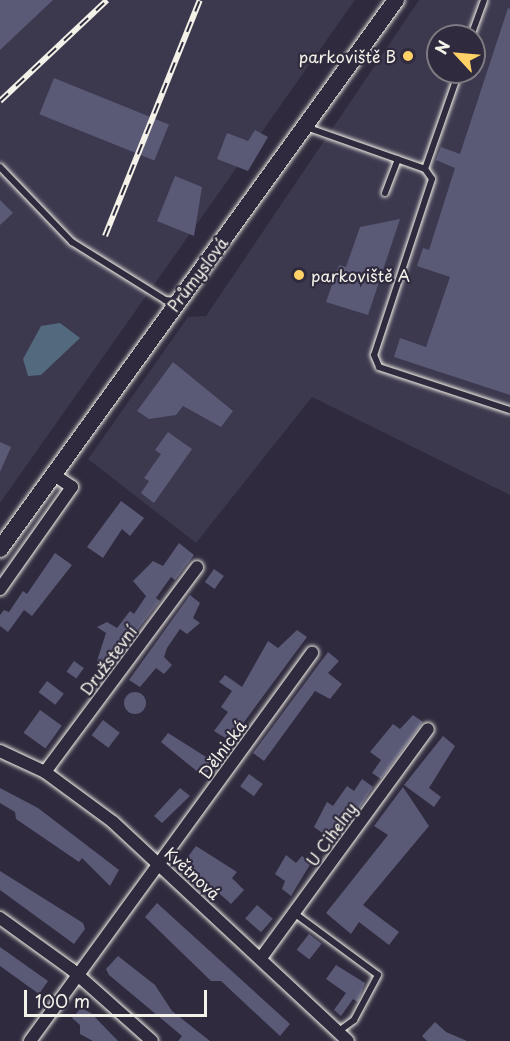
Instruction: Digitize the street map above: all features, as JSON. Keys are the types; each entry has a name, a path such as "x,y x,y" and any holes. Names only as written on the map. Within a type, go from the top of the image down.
{"main road":[{"name":"Průmyslová","path":"0,549 396,0"}],"street":[{"path":"0,589 72,488 53,474"},
{"name":"Družstevní","path":"45,772 197,567"},
{"name":"Dělnická","path":"30,1041 312,653"},
{"name":"U Cihelny","path":"261,958 428,729"},
{"name":"Květnová","path":"0,751 45,772 113,822 340,1030 348,1041"},
{"path":"0,918 77,974 152,1041"}],"lane":[{"path":"475,24 484,0"},
{"path":"425,168 455,84"},
{"path":"306,127 425,168 432,180 374,356 379,367 510,410"},
{"path":"385,193 398,159"},
{"path":"0,167 72,242 165,300 176,302"},
{"path":"294,913 378,975 354,1020 340,1030"}],"shaded area":[{"path":"0,0 355,0 0,503"},
{"path":"419,0 510,0 510,495 312,397 196,543 88,459 188,317 206,316"}],"water":[{"path":"60,323 80,338 41,375 28,376 23,359 41,326"}],"building":[{"path":"0,0 53,0 0,50"},
{"path":"508,8 510,9 510,395 394,357 400,338 426,347 450,277 417,266 423,248 429,250 455,168 436,160 441,147 460,154 483,84 486,84 486,75"},
{"path":"54,78 169,124 154,161 39,114"},
{"path":"255,130 268,137 248,171 217,159 227,133 248,141"},
{"path":"175,176 202,187 194,236 157,221"},
{"path":"0,200 13,213 0,225"},
{"path":"400,219 368,315 326,302 339,265 346,267 360,227"},
{"path":"173,362 233,411 221,427 183,406 176,415 149,419 137,411"},
{"path":"168,432 192,449 154,503 141,493 149,481 144,478 161,454 155,450"},
{"path":"0,442 11,447 0,472"},
{"path":"121,501 144,518 130,536 122,529 103,558 87,547"},
{"path":"179,543 194,555 175,580 171,577 156,598 160,601 108,668 97,661 106,633 97,627 107,622 117,628 130,611 134,614 146,596 133,581 153,561 163,566"},
{"path":"55,553 72,565 32,616 24,610 8,632 0,626 0,615 4,610 9,612 23,591 27,594"},
{"path":"214,569 224,576 215,589 205,582"},
{"path":"190,595 200,603 193,618 200,623 187,634 180,629 167,648 164,657 172,665 164,674 156,668 140,687 129,680"},
{"path":"297,630 307,637 230,741 214,731 228,712 221,707 232,691 219,682 225,675 242,687 268,641 278,648"},
{"path":"328,652 339,661 328,673 342,684 330,699 315,691 264,761 253,753"},
{"path":"74,661 84,668 76,679 67,672"},
{"path":"47,681 64,694 55,705 39,692"},
{"path":"131,692 139,692 146,699 146,707 139,714 131,714 124,707 124,699"},
{"path":"40,710 62,726 45,749 24,733"},
{"path":"413,715 423,722 381,779 372,773 381,760 370,752 393,724 400,729"},
{"path":"103,720 120,733 108,748 92,735"},
{"path":"168,733 214,762 204,777 161,742"},
{"path":"443,736 455,746 429,788 441,797 434,807 404,785"},
{"path":"249,774 263,784 254,796 240,786"},
{"path":"362,779 373,787 355,815 348,811 328,837 314,827 327,802 333,806 347,786 354,791"},
{"path":"403,787 429,826 363,905 399,932 389,945 359,922 351,934 326,913 388,835 374,826"},
{"path":"0,788 38,808 119,870 110,886 82,858 79,862 16,819 15,812 0,803"},
{"path":"180,788 190,796 162,823 154,816"},
{"path":"196,846 237,872 232,878 244,890 231,904 184,862"},
{"path":"286,855 296,863 302,856 311,863 291,896 282,889 285,881 275,874"},
{"path":"0,871 83,923 85,929 74,944 0,890"},
{"path":"157,903 290,1024 280,1036 221,981 211,981 145,917"},
{"path":"257,905 273,919 261,932 245,919"},
{"path":"309,934 322,944 309,960 297,950"},
{"path":"0,947 48,981 39,994 0,966"},
{"path":"118,956 155,985 172,1011 210,1041 178,1041 182,1036 109,975 106,969"},
{"path":"336,965 365,983 358,1002 353,999 341,1016 334,1010 346,993 326,979"},
{"path":"81,1008 91,1013 118,1041 93,1041 80,1034 80,1025 72,1018"},
{"path":"435,1022 446,1032 467,1041 427,1041 422,1036"}],"railway":[{"path":"0,101 107,0"},
{"path":"105,236 200,0"}],"place":[{"name":"parkoviště B","path":"408,56"},
{"name":"parkoviště A","path":"299,275"}]}
